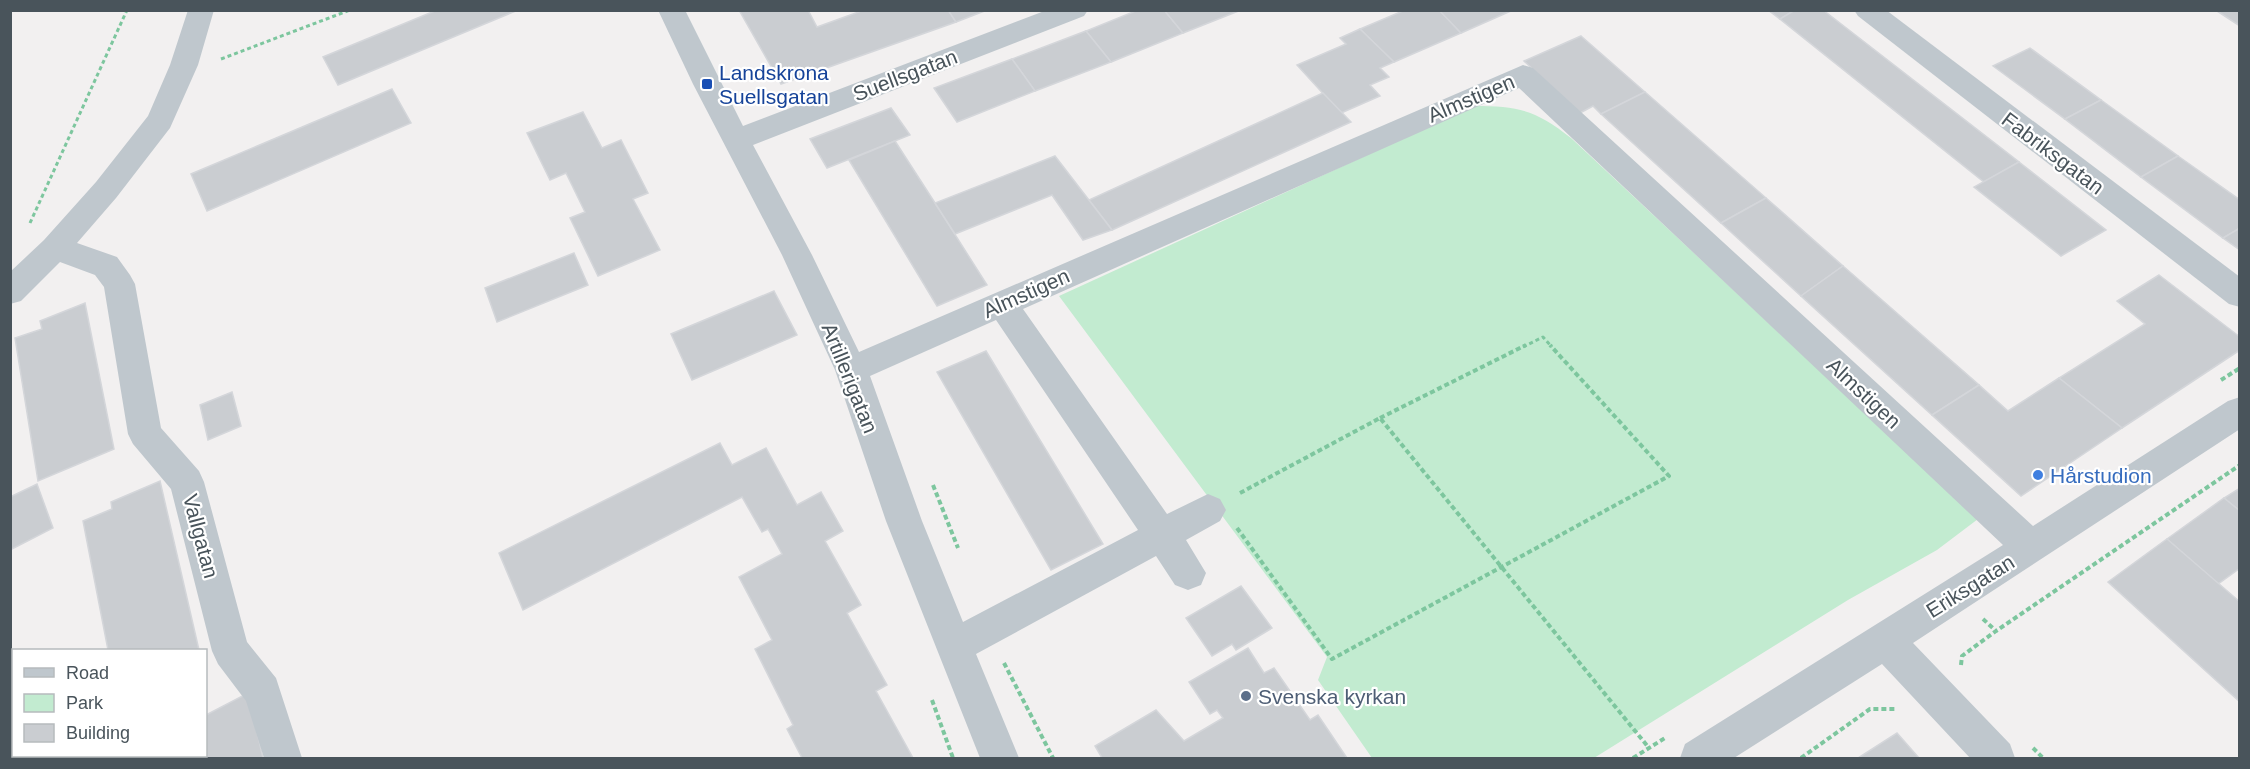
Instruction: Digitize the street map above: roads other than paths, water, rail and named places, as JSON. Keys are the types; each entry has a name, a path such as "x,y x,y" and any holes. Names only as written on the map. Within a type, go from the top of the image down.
{"street":[{"path":"10,292 41,239 106,190 160,121 184,65 201,10"},
{"name":"Artillerigatan","path":"671,10 797,255 851,370 904,521 952,647 999,759"},
{"name":"Suellsgatan","path":"736,140 1075,10"},
{"name":"Fabriksgatan","path":"1867,10 2240,295"},
{"name":"Almstigen","path":"851,370 1523,75 2031,548"},
{"name":"Vallgatan","path":"41,239 106,266 119,284 145,434 187,482 231,651 262,692 283,759"},
{"path":"1002,304 1188,573"},
{"name":"Eriksgatan","path":"1699,759 1884,639 2031,548 2240,411"},
{"path":"952,647 1162,535 1224,510"},
{"path":"1884,639 1996,759"}],"place":[{"name":"Landskrona Suellsgatan","path":"707,84"},
{"name":"Hårstudion","path":"2038,475"},
{"name":"Svenska kyrkan","path":"1246,696"}]}
